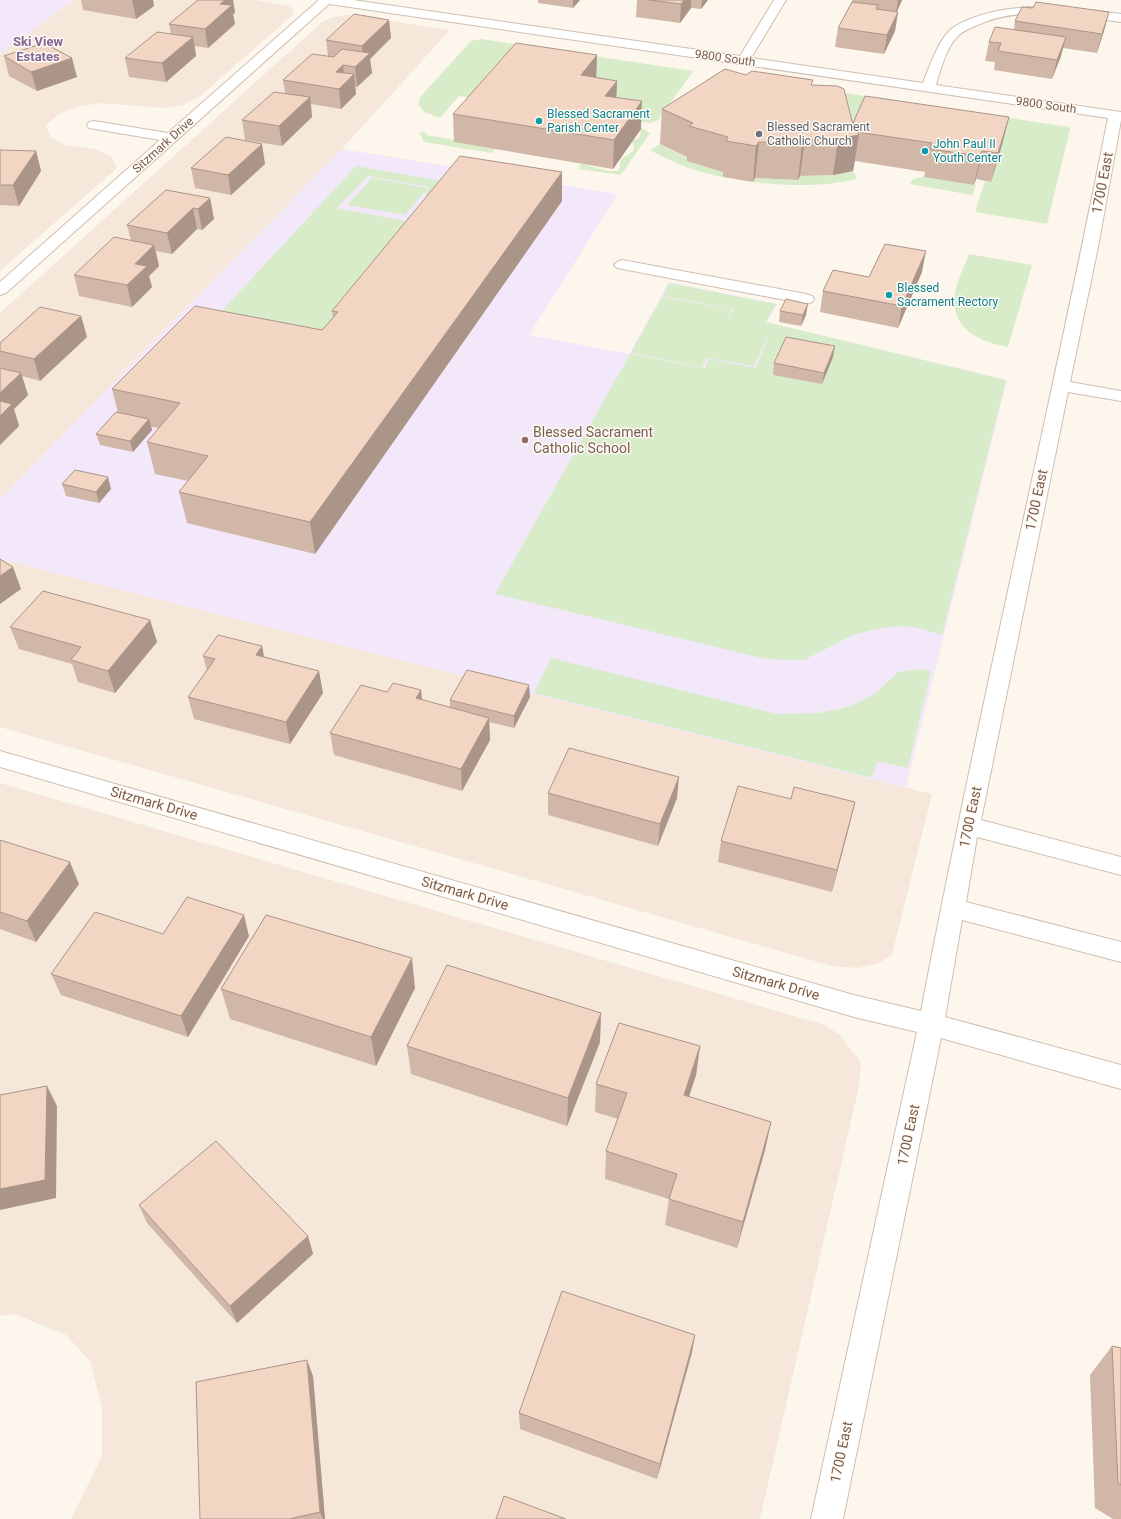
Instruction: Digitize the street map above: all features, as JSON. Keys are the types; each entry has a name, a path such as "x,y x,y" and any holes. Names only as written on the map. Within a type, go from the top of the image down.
{"street":[{"name":"9800 South","path":"328,0 1118,116"},
{"name":"Sitzmark Drive","path":"0,290 328,0"},
{"path":"742,61 780,0"},
{"path":"423,14 432,5"},
{"path":"928,88 942,49 954,32 973,21 998,11 1023,8 1054,9 1121,18"},
{"name":"1700 East","path":"827,1519 931,1024 968,826 1118,116"},
{"path":"94,125 171,138"},
{"path":"622,266 806,299"},
{"path":"1060,385 1121,396"},
{"name":"Sitzmark Drive","path":"0,759 854,1006 931,1024 1121,1077"},
{"path":"968,826 1121,866"},
{"path":"952,908 1121,952"}],"shaded area":[{"path":"0,0 74,0 0,54"},
{"path":"74,0 257,0 288,6 293,9 294,14 199,97 183,105 163,108 100,103 77,107 59,114 46,125 51,138 66,145 95,149 111,156 117,168 0,271 0,54"},
{"path":"343,15 450,30 342,149 0,499 0,313 322,22"},
{"name":"Blessed Sacrament Catholic School","path":"342,149 618,194 529,335 629,354 669,282 777,304 767,322 1007,380 906,788 0,559 0,499"},
{"path":"0,559 932,794 892,955 879,963 858,968 832,966 0,727"},
{"path":"0,783 825,1025 841,1036 861,1063 859,1086 760,1519 71,1519 102,1456 102,1407 90,1361 66,1335 14,1314 0,1316"}],"green space":[{"path":"481,39 693,71 658,120 651,123 459,96 440,118 424,112 418,104 421,96 471,41"},
{"path":"838,92 1069,127 1070,129 1047,224 975,212 985,181 991,182 1002,145 848,130"},
{"path":"642,128 650,133 621,175 578,169 581,164 602,170 617,171 620,168 620,161 634,150 632,141 639,138"},
{"path":"419,132 427,133 426,135 456,140 455,142 495,149 492,153 424,142"},
{"path":"660,144 690,159 688,161 725,172 723,177 685,166 650,150"},
{"path":"356,166 458,184 445,199 424,195 430,187 368,176 337,208 405,221 415,209 433,212 317,357 217,316"},
{"path":"853,171 857,179 818,185 753,182 755,178 797,180 800,176 833,175"},
{"path":"924,177 976,185 972,195 910,184 913,179"},
{"path":"372,178 428,188 405,215 347,205"},
{"path":"969,254 1032,265 1008,347 986,341 976,336 967,330 960,322 956,313 954,302 956,289"},
{"path":"669,283 776,304 766,322 1006,380 942,635 914,627 899,626 876,629 853,635 804,660 762,658 495,594 630,354 705,368 709,359 756,368 771,329 754,366 707,358 702,367 631,353 662,297 731,309 729,318 733,309 663,296"},
{"path":"551,658 777,714 819,713 843,708 853,705 876,693 898,672 920,669 931,671 908,768 877,761 872,778 534,693"}],"building":[{"path":"198,0 225,0 220,4 232,5 205,29 169,24"},
{"path":"649,0 684,0 681,4"},
{"path":"852,2 878,5 876,9 898,12 887,35 838,28"},
{"path":"1036,2 1109,12 1102,34 1015,21 1022,7 1033,8"},
{"path":"354,14 389,20 362,46 326,40"},
{"path":"995,27 1066,37 1057,60 998,51 1001,43 989,42"},
{"path":"157,32 193,37 162,63 125,58"},
{"path":"44,43 72,58 31,72 4,56"},
{"path":"516,43 597,55 581,75 617,81 605,96 642,101 614,140 453,114"},
{"path":"342,49 370,53 355,67 343,65 336,72 354,74 339,89 283,80 312,54 334,57"},
{"path":"725,69 746,75 752,71 813,80 811,85 837,86 844,89 852,121 859,135 838,139 805,140 802,144 759,142 756,146 726,141 728,137 689,126 693,123 662,109"},
{"path":"274,92 310,97 279,126 242,120"},
{"path":"865,96 1009,117 998,153 982,151 980,156 930,149 932,143 857,132 853,123"},
{"path":"226,137 262,144 228,175 191,168"},
{"path":"0,150 36,151 13,185 0,185"},
{"path":"460,156 562,172 310,522 179,492 208,456 147,442 180,403 112,389 195,306 322,330 338,312 332,311"},
{"path":"166,190 210,198 198,209 193,208 167,233 127,225"},
{"path":"114,237 154,245 135,264 147,266 127,285 74,275"},
{"path":"885,244 926,251 902,306 823,291 833,270 869,277"},
{"path":"786,299 808,304 803,315 780,311"},
{"path":"40,307 81,316 34,359 0,351 0,343"},
{"path":"786,337 835,346 824,373 774,363"},
{"path":"0,368 21,373 0,393"},
{"path":"0,401 12,404 0,416"},
{"path":"116,412 149,419 130,441 96,434"},
{"path":"75,470 108,477 96,492 62,484"},
{"path":"0,559 13,567 0,576"},
{"path":"43,591 150,620 108,671 71,660 81,647 10,627"},
{"path":"218,635 262,646 256,655 319,671 286,722 188,697 215,659 203,656"},
{"path":"467,670 529,685 514,716 450,700"},
{"path":"393,683 421,690 416,698 489,718 461,769 330,733 361,685 387,692"},
{"path":"569,748 679,777 660,824 548,793"},
{"path":"738,786 791,799 794,787 855,802 837,870 721,841"},
{"path":"0,840 70,862 27,921 0,912"},
{"path":"187,897 244,915 181,1016 51,974 95,912 163,934"},
{"path":"266,915 412,958 371,1037 221,989"},
{"path":"447,965 601,1013 568,1098 407,1046"},
{"path":"619,1023 700,1046 684,1095 771,1122 743,1222 669,1199 677,1174 606,1151 627,1093 596,1084"},
{"path":"47,1086 45,1180 0,1189 0,1095"},
{"path":"216,1141 308,1236 230,1306 139,1205"},
{"path":"562,1291 695,1335 660,1464 519,1413"},
{"path":"1112,1346 1121,1348 1121,1485 1118,1483"},
{"path":"307,1360 320,1512 289,1519 200,1519 196,1382"},
{"path":"504,1496 566,1519 496,1519"}],"place":[{"name":"Blessed Sacrament Parish Center","path":"539,121"},
{"name":"Blessed Sacrament Catholic Church","path":"759,134"},
{"name":"John Paul II Youth Center","path":"925,151"},
{"name":"Blessed Sacrament Rectory","path":"889,295"},
{"name":"Blessed Sacrament Catholic School","path":"525,440"}],"district":[{"name":"Ski View Estates","path":"38,48"}]}
